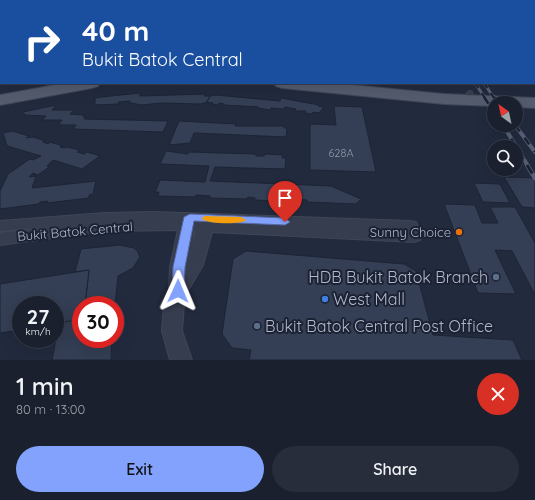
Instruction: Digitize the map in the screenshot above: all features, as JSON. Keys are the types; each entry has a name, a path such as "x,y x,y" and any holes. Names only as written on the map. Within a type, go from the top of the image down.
{"main road":[{"path":"0,92 44,84"},
{"path":"0,100 87,84"},
{"path":"296,84 467,96 535,96"},
{"path":"362,84 535,103"}],"street":[{"name":"Bukit Batok Central","path":"0,226 106,218 412,231"},
{"name":"Bukit Batok Central","path":"0,239 105,226 188,221"},
{"path":"180,360 172,331 172,317 178,291 179,267 188,221"},
{"path":"178,291 194,265 208,222"}],"building":[{"path":"140,93 140,96 205,94 204,96 210,96 207,102 201,104 161,103 142,105 130,103 130,101 119,102 118,104 95,105 95,98"},
{"path":"216,95 280,101 281,98 324,107 319,113 313,112 312,114 305,113 306,111 295,111 296,109 285,107 284,109 271,108 270,110 258,108 259,107 224,105 219,103 218,105 207,102 210,96"},
{"path":"56,106 52,110 74,110 70,114 84,115 83,117 87,117 84,119 168,121 163,132 73,129 76,125 58,125 62,120 42,120 46,116 25,115 23,112"},
{"path":"334,106 362,107 376,172 310,170 310,124 336,125"},
{"path":"179,121 236,124 235,126 284,126 284,128 287,128 286,137 194,133 190,143 169,145"},
{"path":"12,131 29,136 26,138 33,137 45,141 43,142 48,144 50,142 63,146 60,147 80,150 77,152 84,154 87,152 100,156 82,169 53,160 47,166 49,167 38,175 33,173 29,177 36,176 32,188 96,181 93,194 89,195 89,198 47,203 48,201 40,202 39,204 0,209 0,191 8,174 30,159 33,160 41,156 7,146 3,133"},
{"path":"166,151 188,154 189,152 256,154 256,156 264,156 265,154 283,155 282,158 286,158 285,169 215,167 210,181 331,186 361,199 356,204 307,202 307,200 294,199 294,202 255,200 255,198 248,197 247,199 210,198 210,196 196,195 195,197 158,196 159,192 155,192 160,180 205,182 209,166 160,164"},
{"path":"504,177 535,178 535,208 522,207"},
{"path":"474,183 500,184 510,203 483,202"},
{"path":"444,204 475,205 482,223 498,223 490,207 515,207 535,243 535,295 512,251 495,250 516,294 478,293"},
{"path":"120,245 134,248 140,257 133,268 118,276 116,296 86,296 89,270 75,272 81,249"},
{"name":"West Mall","path":"246,251 404,264 416,271 433,335 513,340 522,360 249,360 251,350 232,348 222,334 233,259"},
{"path":"89,270 86,296 72,296 72,321 64,322 64,296 12,296 12,331 0,333 0,284"},
{"path":"72,321 72,348 112,348 111,360 52,360 54,348 64,348 64,322"}],"railway":[{"path":"476,84 485,98"},
{"path":"485,84 493,96"},
{"path":"484,97 487,102"},
{"path":"507,132 528,166"},
{"path":"520,132 535,152"},
{"path":"527,165 535,178"}],"slow traffic":[{"path":"207,219 241,220"}],"place":[{"name":"Sunny Choice","path":"459,232"},
{"name":"HDB Bukit Batok Branch","path":"496,277"},
{"name":"West Mall","path":"325,299"},
{"name":"Bukit Batok Central Post Office","path":"257,326"}],"route":[{"path":"178,291 179,267 187,225 190,217 285,222"}]}
